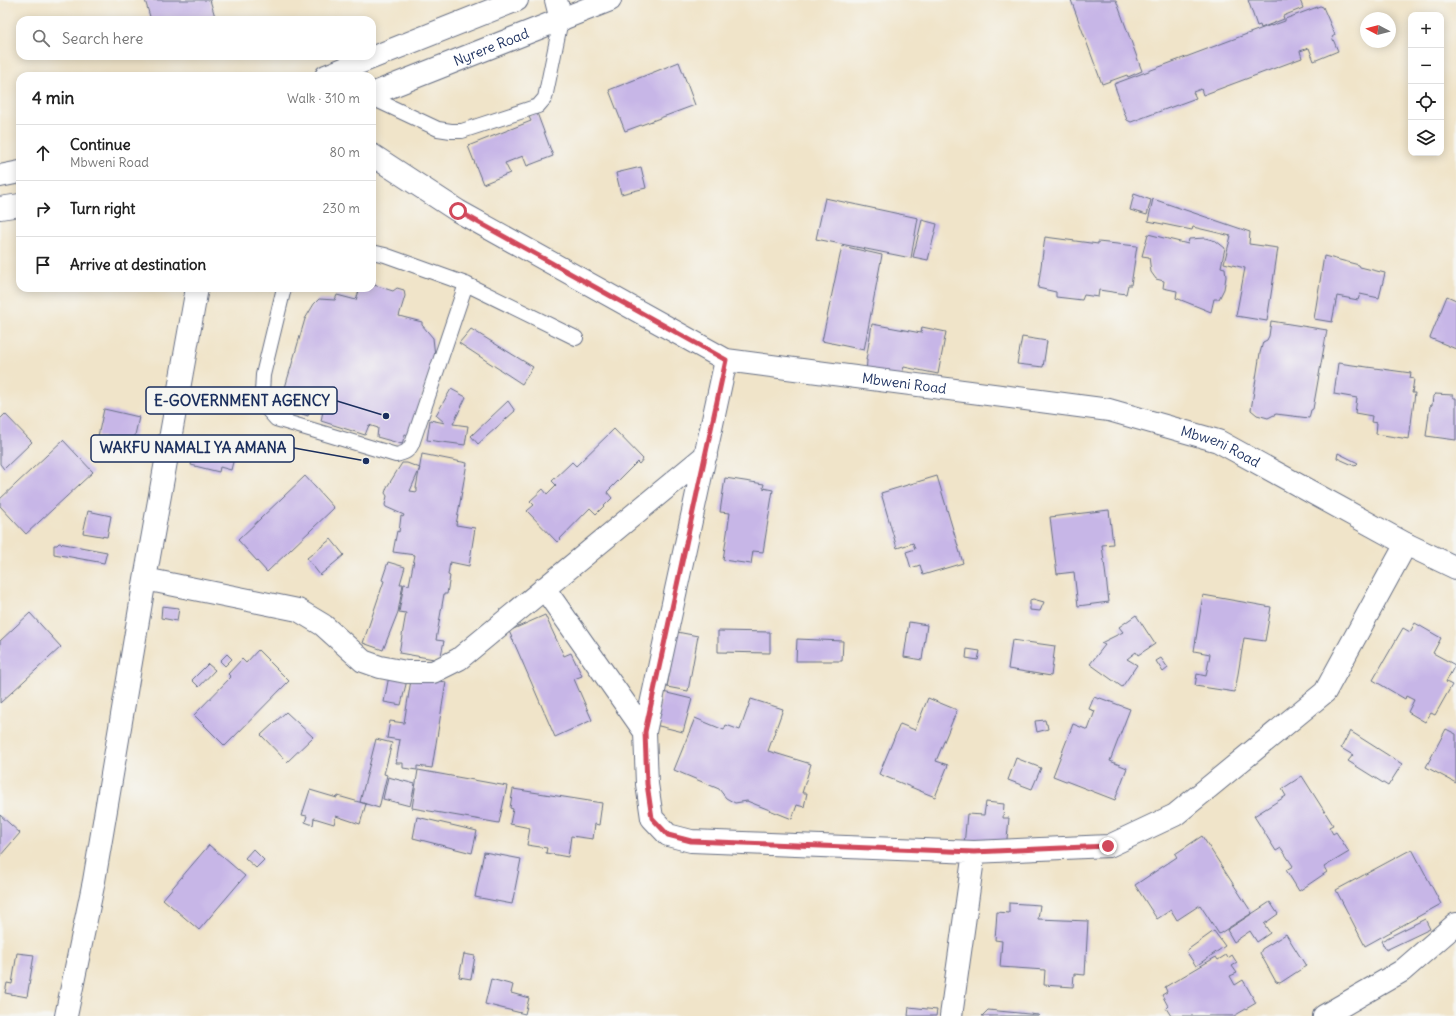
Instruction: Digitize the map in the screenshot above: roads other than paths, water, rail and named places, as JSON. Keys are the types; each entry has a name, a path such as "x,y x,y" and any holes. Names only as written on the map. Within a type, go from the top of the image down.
{"street":[{"path":"376,56 517,0"},
{"name":"Nyrere Road","path":"376,92 559,10 610,0"},
{"path":"336,72 366,60"},
{"name":"Mbweni Road","path":"376,158 458,211 726,360 1109,410 1218,441 1406,544 1456,568"},
{"path":"0,176 16,173"},
{"path":"0,208 16,206"},
{"path":"66,1016 94,880 145,579 196,292"},
{"path":"726,360 645,732 647,784 652,818 668,835 691,841 974,852 1108,846 1175,815 1326,692 1406,544"},
{"path":"145,579 298,610 323,625 363,662 406,672 433,672 459,659 706,456"},
{"path":"544,588 645,732"},
{"path":"951,1016 974,852"},
{"path":"1324,1016 1402,971 1456,924"}],"lane":[{"path":"376,100 438,129 451,131 462,131 538,106 545,98 559,10"},
{"path":"376,253 466,284 576,338"},
{"path":"283,292 263,375 262,401 267,409 276,419 396,455 409,450 412,444 466,284"}],"place":[{"name":"E-GOVERNMENT AGENCY","path":"386,416"},
{"name":"WAKFU NAMALI YA AMANA","path":"366,461"}]}
